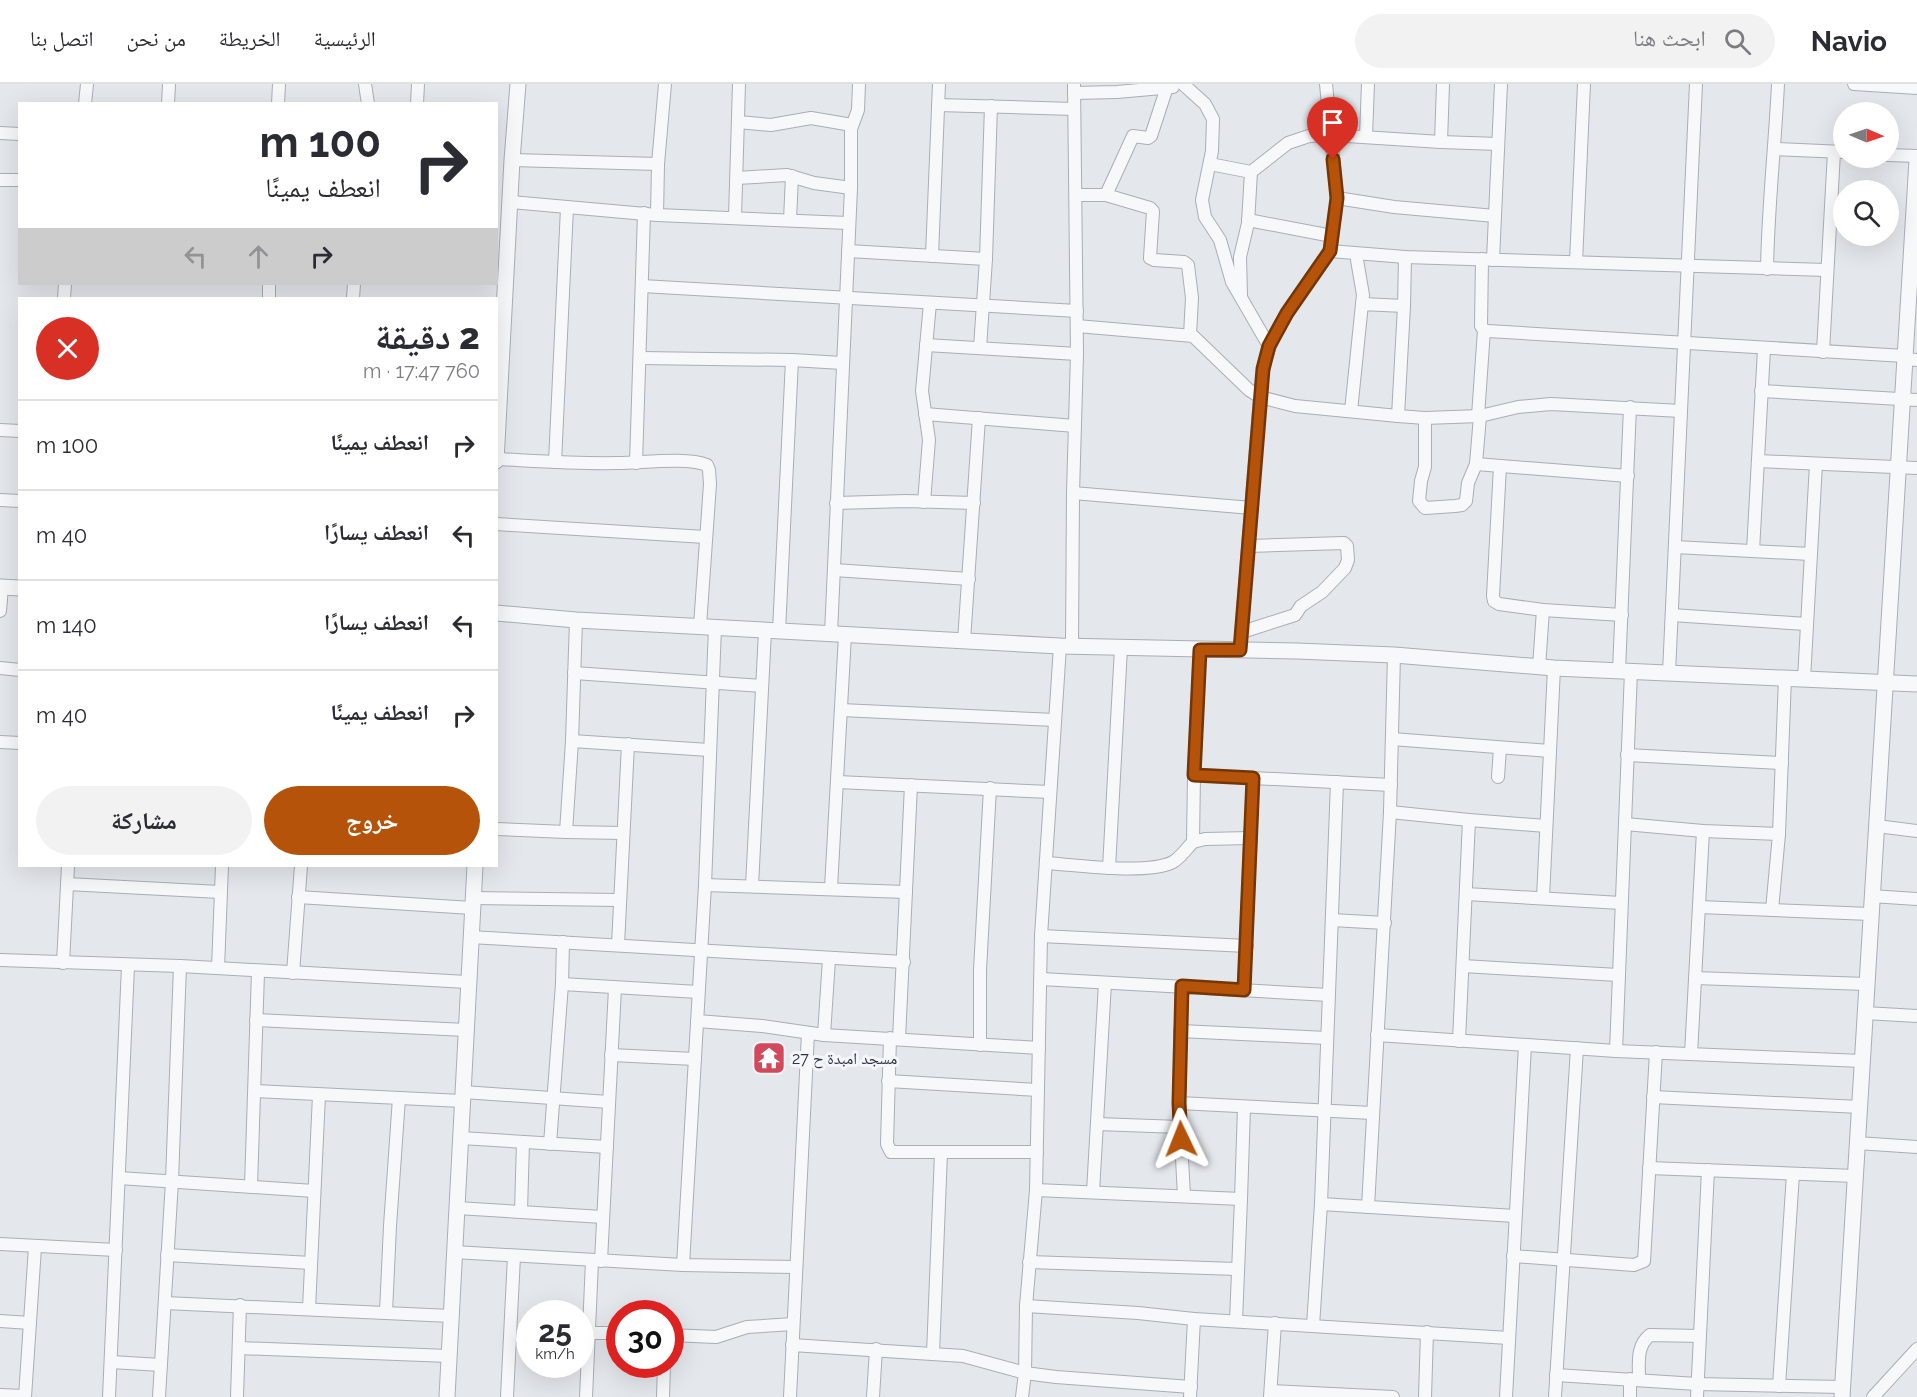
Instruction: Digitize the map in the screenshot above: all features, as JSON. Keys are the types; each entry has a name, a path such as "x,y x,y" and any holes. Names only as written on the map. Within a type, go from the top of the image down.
{"street":[{"path":"85,102 87,84"},
{"path":"168,102 169,84"},
{"path":"278,102 279,84"},
{"path":"365,84 368,102"},
{"path":"417,102 418,84"},
{"path":"498,393 501,280 511,202 518,84"},
{"path":"657,214 658,164 665,84"},
{"path":"735,217 739,84"},
{"path":"831,888 841,710 834,570 852,125 859,105 859,84"},
{"path":"932,256 939,84"},
{"path":"1366,136 1368,84"},
{"path":"1441,142 1443,84"},
{"path":"1425,418 1425,467 1419,501 1425,508 1462,505 1466,501 1468,483 1476,464 1484,330 1481,326 1495,216 1501,84"},
{"path":"1576,262 1584,84"},
{"path":"1669,673 1696,84"},
{"path":"1767,269 1778,84"},
{"path":"1854,84 1917,88"},
{"path":"1022,1397 1026,1306 1036,1190 1041,936 1055,720 1066,646 1075,426 1077,311 1074,89 1184,85 1204,104 1213,119 1213,142 1202,209 1208,224 1220,240 1230,278 1269,346"},
{"path":"1240,650 1263,369 1269,346 1287,313 1330,251 1337,198 1325,85"},
{"path":"1107,195 1133,136 1148,138 1151,136 1167,87"},
{"path":"938,105 1074,109"},
{"path":"980,348 986,259 991,106"},
{"path":"738,122 771,125 811,118 852,125"},
{"path":"0,133 18,135"},
{"path":"1241,299 1240,257 1248,220 1251,172 1288,143 1309,136 1331,135 1498,144"},
{"path":"1775,149 1833,152"},
{"path":"1556,1375 1697,1384 1779,1386 1842,1392 1898,467 1910,400 1909,358 1917,158 1899,156"},
{"path":"512,160 658,164"},
{"path":"1210,164 1251,172"},
{"path":"1823,352 1826,270 1837,168"},
{"path":"737,178 792,176 814,183 851,188"},
{"path":"790,220 792,176"},
{"path":"0,180 18,180"},
{"path":"1076,195 1107,195 1150,208 1153,211 1151,259 1188,264 1192,298 1190,335"},
{"path":"1337,198 1394,207 1495,216"},
{"path":"511,202 657,214 848,223"},
{"path":"555,462 567,208"},
{"path":"636,463 644,213"},
{"path":"1248,220 1332,236"},
{"path":"848,251 986,259"},
{"path":"1330,251 1405,257 1826,270"},
{"path":"1351,411 1363,295 1356,254"},
{"path":"1398,416 1405,257"},
{"path":"642,286 1077,311"},
{"path":"924,502 929,440 922,392 930,303"},
{"path":"1362,304 1404,306"},
{"path":"1077,326 1190,335 1198,339 1231,374 1260,397 1295,406 1425,418 1479,416 1518,407 1551,404 1681,411"},
{"path":"1484,330 1909,358"},
{"path":"926,345 1077,354"},
{"path":"1753,551 1764,349"},
{"path":"640,358 842,363"},
{"path":"752,886 762,686 772,631 792,360"},
{"path":"1761,391 1910,400"},
{"path":"1616,1051 1627,755 1622,615 1630,407"},
{"path":"925,414 1075,426"},
{"path":"964,641 979,418"},
{"path":"0,430 18,431"},
{"path":"498,460 678,462 706,465 709,470 710,484 705,537 707,627 712,682 710,750 705,885 683,1265"},
{"path":"1758,461 1917,468"},
{"path":"1476,464 1628,477"},
{"path":"1804,679 1816,464"},
{"path":"1500,466 1494,601 1499,604 1543,610 1622,615"},
{"path":"1072,493 1252,508"},
{"path":"0,500 18,501"},
{"path":"837,503 974,504"},
{"path":"498,524 705,537"},
{"path":"1242,632 1295,615 1301,606 1322,592 1333,581 1345,568 1348,560 1347,546 1344,543 1249,546"},
{"path":"1675,547 1810,554"},
{"path":"834,570 969,579"},
{"path":"0,611 1,587 18,588"},
{"path":"1543,610 1550,751 1543,898"},
{"path":"498,613 576,620 964,641 1121,648 1394,655 1547,668 1917,684"},
{"path":"1672,615 1806,624"},
{"path":"566,832 576,620"},
{"path":"1109,868 1121,648"},
{"path":"1193,842 1200,650"},
{"path":"1368,1207 1390,812 1394,655"},
{"path":"0,668 18,670"},
{"path":"574,673 762,686"},
{"path":"1772,910 1779,834 1785,678"},
{"path":"841,710 1055,720"},
{"path":"1392,739 1550,751"},
{"path":"572,741 710,750"},
{"path":"0,742 18,743"},
{"path":"618,945 628,744"},
{"path":"1498,777 1500,748"},
{"path":"1627,755 1782,763"},
{"path":"1194,775 1390,785"},
{"path":"1244,990 1253,778"},
{"path":"838,782 1050,792"},
{"path":"1313,1326 1321,1204 1337,783"},
{"path":"911,785 904,962 888,1081 886,1144 888,1150 896,1154 1036,1152"},
{"path":"980,1045 980,970 990,788"},
{"path":"1390,812 1546,826"},
{"path":"1459,1041 1469,820"},
{"path":"1625,824 1703,831 1779,834"},
{"path":"1876,826 1917,831"},
{"path":"498,829 622,833"},
{"path":"1691,1054 1703,831"},
{"path":"1046,863 1109,868 1163,866 1177,859 1193,842 1205,839 1250,838"},
{"path":"63,963 68,867"},
{"path":"218,968 222,867"},
{"path":"293,973 301,867"},
{"path":"447,1397 467,982 475,867"},
{"path":"67,884 220,892"},
{"path":"705,885 906,892"},
{"path":"1466,894 1621,903"},
{"path":"1871,896 1917,899"},
{"path":"298,897 472,903 620,900"},
{"path":"1699,907 1870,914"},
{"path":"1332,920 1384,923"},
{"path":"1041,936 1247,946"},
{"path":"470,937 904,962"},
{"path":"550,1144 563,942"},
{"path":"824,1035 829,958"},
{"path":"0,960 180,966 467,982"},
{"path":"109,1397 128,966"},
{"path":"159,1397 172,1181 180,966"},
{"path":"1463,966 1618,975"},
{"path":"251,1186 258,972"},
{"path":"1695,978 1866,984"},
{"path":"1041,979 1329,995"},
{"path":"1094,1192 1105,983"},
{"path":"562,984 698,992"},
{"path":"1182,986 1179,1103 1184,1196"},
{"path":"592,1300 603,1217 615,988"},
{"path":"1865,1013 1917,1016"},
{"path":"256,1020 465,1030"},
{"path":"697,1021 762,1026 824,1035 1040,1048"},
{"path":"1180,1031 1327,1038"},
{"path":"790,1397 807,1033"},
{"path":"1377,1035 1616,1051 1862,1061"},
{"path":"1506,1397 1525,1045"},
{"path":"1555,1397 1577,1048"},
{"path":"1513,1256 1634,1265 1644,1261 1656,1052"},
{"path":"611,1055 695,1059"},
{"path":"888,1081 1038,1090"},
{"path":"255,1091 399,1098 553,1098 609,1102"},
{"path":"309,1309 319,1095"},
{"path":"1653,1097 1860,1107"},
{"path":"386,1312 399,1098"},
{"path":"1179,1103 1372,1113"},
{"path":"1236,1321 1244,1107"},
{"path":"1097,1124 1180,1127"},
{"path":"461,1138 607,1147"},
{"path":"521,1211 523,1142"},
{"path":"1857,1143 1917,1147"},
{"path":"933,1354 941,1153"},
{"path":"1649,1168 1855,1176"},
{"path":"1697,1397 1708,1170"},
{"path":"1779,1386 1793,1174"},
{"path":"119,1178 314,1191"},
{"path":"1036,1190 1240,1199"},
{"path":"1321,1204 1515,1216"},
{"path":"457,1208 603,1217"},
{"path":"0,1244 116,1250"},
{"path":"0,1395 25,1397 34,1247"},
{"path":"454,1252 683,1265 796,1267"},
{"path":"167,1255 311,1263"},
{"path":"507,1397 514,1256"},
{"path":"1029,1262 1237,1269"},
{"path":"165,1303 451,1316"},
{"path":"237,1397 240,1305"},
{"path":"1026,1306 1194,1319 1509,1338"},
{"path":"792,1345 933,1354 980,1360 1024,1373 1190,1392 1194,1319"},
{"path":"0,1321 30,1323"},
{"path":"1275,1323 1271,1394 1393,1397"},
{"path":"684,1336 716,1337 747,1326 793,1324"},
{"path":"1425,1397 1427,1332"},
{"path":"1630,1397 1644,1339 1650,1335 1700,1336"},
{"path":"239,1348 449,1356"},
{"path":"1873,1397 1917,1348"},
{"path":"873,1397 876,1350"},
{"path":"111,1362 161,1365"},
{"path":"586,1397 587,1378"},
{"path":"663,1397 664,1378"}],"place":[{"name":"مسجد امبدة ح 27","path":"769,1058"}],"route":[{"path":"1181,1139 1179,1103 1182,986 1244,990 1247,946 1253,778 1194,775 1200,650 1240,650 1265,358 1287,313 1330,251 1337,198 1333,159"}]}
